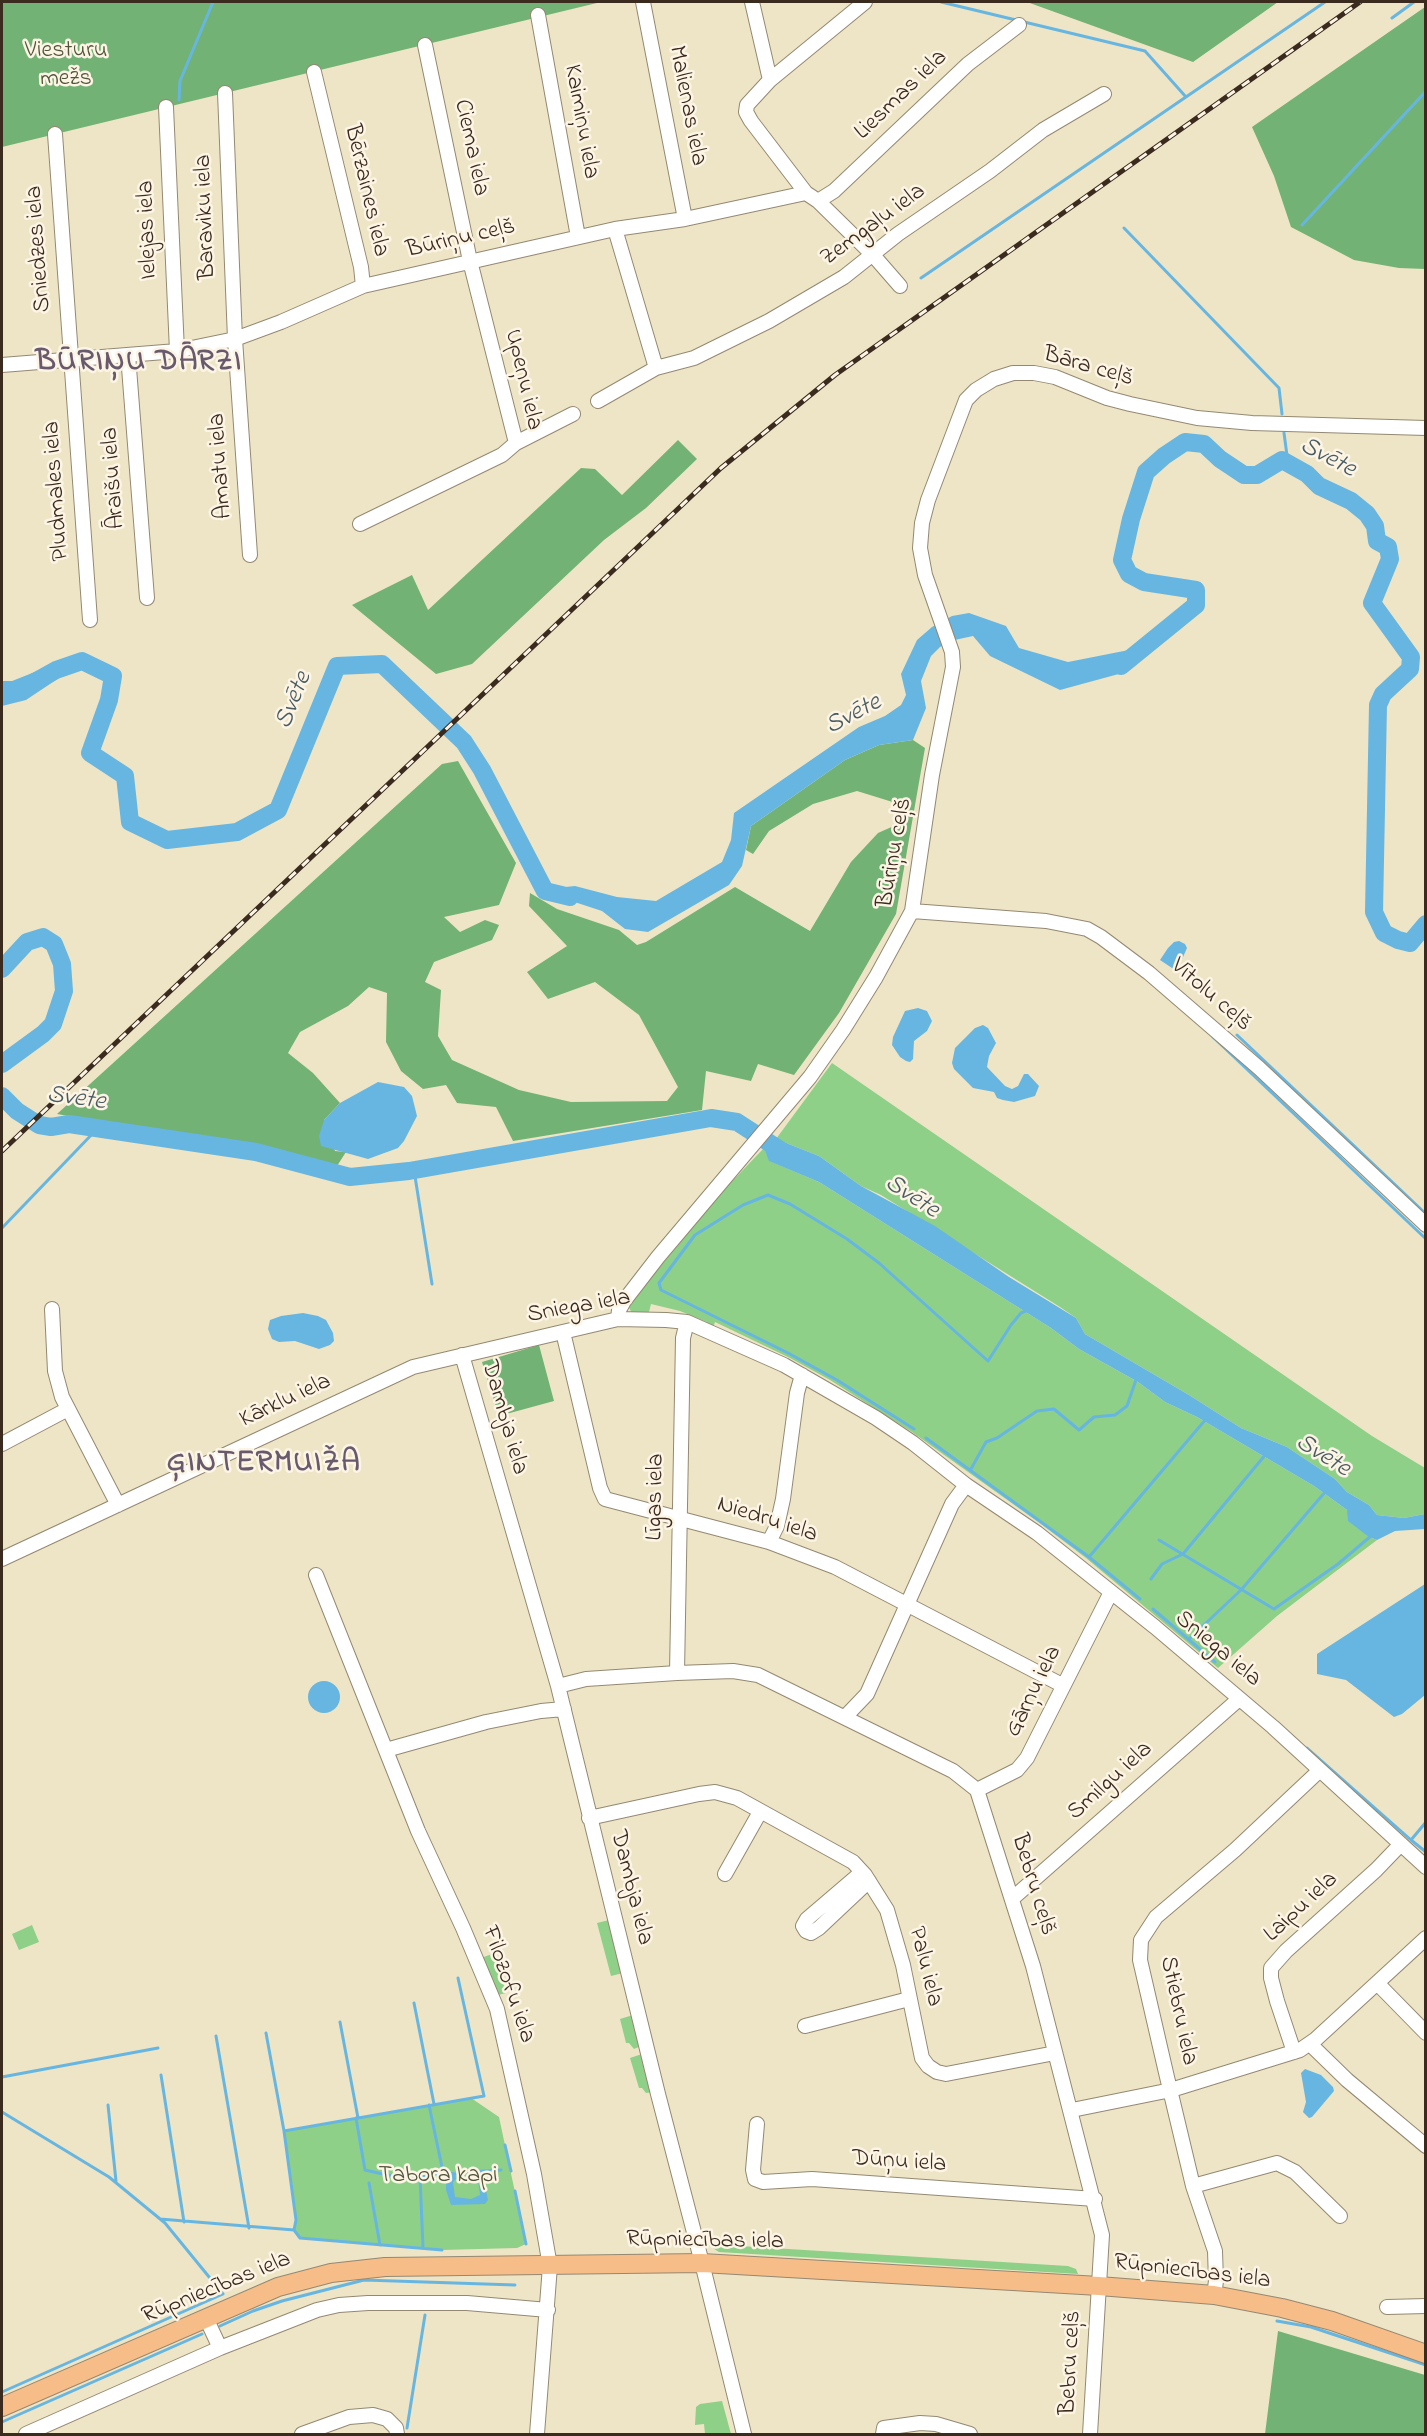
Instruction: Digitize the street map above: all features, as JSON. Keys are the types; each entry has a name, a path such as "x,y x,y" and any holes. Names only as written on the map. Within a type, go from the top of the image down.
{"main road":[{"name":"Rūpniecības iela","path":"2,2407 299,2280 358,2268 702,2263 1100,2286 1214,2295 1332,2321 1425,2354"}],"street":[{"name":"Malienas iela","path":"644,2 684,219"},
{"path":"752,2 770,80"},
{"path":"865,2 770,80 747,105 746,112 812,197 873,255 900,286"},
{"name":"Kaimiņu iela","path":"538,15 578,237"},
{"name":"Liesmas iela","path":"812,197 834,191 968,64 1019,25"},
{"name":"Ciema iela","path":"425,45 470,261"},
{"name":"Bērzaines iela","path":"314,72 361,267 363,286"},
{"name":"Baraviku iela","path":"225,93 235,339"},
{"name":"Zemgaļu iela","path":"598,400 656,368 694,358 769,321 844,277 1043,130 1104,94"},
{"name":"Ielejas iela","path":"166,107 177,351"},
{"name":"Sniedzes iela","path":"55,134 71,360"},
{"name":"Būriņu ceļš","path":"2,365 177,351 235,339 281,322 363,286 615,229 812,197"},
{"path":"615,229 656,368"},
{"name":"Upeņu iela","path":"360,524 502,455 516,443 470,261"},
{"name":"Amatu iela","path":"235,339 250,555"},
{"name":"Āraišu iela","path":"128,355 147,598"},
{"name":"Pludmales iela","path":"71,360 90,620"},
{"name":"Bāra ceļš","path":"952,652 925,575 920,548 923,518 966,400 976,390 994,379 1013,373 1055,377 1107,398 1221,421 1425,428"},
{"path":"516,443 573,414"},
{"name":"Būriņu ceļš","path":"618,1319 624,1300 810,1077 843,1030 891,952 912,911 930,786 953,667 952,652"},
{"name":"Vītolu ceļš","path":"912,911 1046,921 1087,929 1101,937 1149,973 1259,1068 1425,1225"},
{"path":"52,1309 54,1371 68,1409 118,1505"},
{"name":"Sniega iela","path":"462,1355 618,1319 666,1320 687,1322 802,1375 914,1443 966,1485 1037,1533 1239,1699 1425,1867"},
{"name":"Līgas iela","path":"677,1673 683,1338 687,1322"},
{"name":"Niedru iela","path":"563,1332 600,1488 605,1499 769,1542 835,1567 1062,1684"},
{"name":"Kārklu iela","path":"2,1559 413,1367 462,1355"},
{"name":"Dambja iela","path":"462,1355 558,1686 744,2434"},
{"path":"769,1542 777,1526 783,1499 797,1393 802,1375"},
{"path":"2,1444 68,1409"},
{"path":"845,1717 867,1694 952,1504 966,1485"},
{"name":"Filozofu iela","path":"316,1575 418,1831 483,1973 496,2009 534,2174 550,2266 537,2434"},
{"name":"Gārņu iela","path":"977,1790 1017,1770 1027,1758 1062,1684 1111,1592"},
{"path":"558,1686 586,1680 677,1673 733,1671 758,1675 953,1771 977,1790"},
{"name":"Smilgu iela","path":"1013,1898 1239,1699"},
{"path":"386,1750 486,1722 564,1709"},
{"name":"Stiebru iela","path":"1214,2295 1215,2251 1193,2186 1140,1960 1141,1940 1156,1917 1244,1842 1319,1771"},
{"name":"Bebru ceļš","path":"977,1790 1033,1966 1095,2199 1102,2235 1090,2434"},
{"name":"Palu iela","path":"589,1818 715,1792 737,1798 853,1862 866,1876 886,1910 903,1965 922,2058 928,2066 946,2074 1055,2053"},
{"path":"725,1874 760,1812"},
{"name":"Laipu iela","path":"1294,2052 1277,2001 1271,1968 1286,1951 1376,1870 1401,1844"},
{"path":"1072,2110 1171,2090 1294,2052 1310,2044 1425,1938"},
{"path":"1377,1983 1425,2033"},
{"path":"805,2026 909,1999"},
{"path":"1310,2044 1371,2101 1425,2146"},
{"name":"Dūņu iela","path":"757,2124 753,2170 754,2179 763,2182 812,2180 1095,2199"},
{"path":"1193,2186 1277,2163 1295,2172 1340,2216"},
{"path":"26,2434 220,2348 317,2310 368,2302 467,2303 548,2310"},
{"path":"1387,2307 1425,2307"},
{"path":"206,2318 220,2348"},
{"path":"302,2434 349,2417 373,2415 387,2419 396,2428 397,2434"},
{"path":"883,2434 884,2428 920,2423 936,2424 970,2434"}],"green space":[{"name":"Viesturu mežs","path":"2,2 601,2 2,147"},
{"path":"1027,2 1278,2 1193,62"},
{"path":"1425,7 1425,269 1399,268 1354,260 1291,227 1274,176 1252,127"},
{"path":"678,440 697,459 646,508 604,540 472,664 436,674 352,605 412,575 428,610 581,468 595,469 622,495"},
{"path":"913,740 925,748 896,914 839,1013 794,1075 758,1064 751,1081 706,1071 702,1110 513,1141 496,1107 457,1103 446,1085 423,1089 401,1071 386,1042 387,993 369,987 348,1006 300,1032 288,1053 313,1073 340,1103 324,1120 335,1151 346,1152 337,1166 296,1155 57,1114 442,764 458,761 516,863 499,905 444,917 460,932 485,920 499,925 492,940 434,962 425,982 441,990 438,1036 452,1060 519,1090 571,1102 667,1101 678,1087 639,1015 595,982 548,999 527,972 567,946 529,906 530,893 557,909 619,930 637,945 646,942 735,887 810,931 851,862 878,833 896,825 899,804 857,791 813,804 769,831 753,854 746,850 751,826 845,760 879,745"},
{"path":"832,1063 1372,1436 1425,1468 1425,1514 1404,1518 1377,1515 1369,1505 1347,1492 1335,1479 1287,1447 1241,1428 1085,1334 1076,1318 1060,1307 881,1195 861,1186 819,1156 776,1139"},
{"path":"764,1148 770,1161 819,1182 1051,1328 1079,1349 1138,1382 1165,1402 1197,1417 1314,1486 1347,1510 1369,1537 1377,1540 1277,1616 1218,1668 1086,1558 1041,1524 912,1432 830,1380 715,1322 713,1328 706,1325 707,1322 680,1311 651,1304 649,1312 632,1313 628,1306 718,1196"},
{"path":"539,1345 554,1401 499,1416 482,1362"},
{"path":"609,1920 623,1973 611,1976 597,1923"},
{"path":"32,1925 39,1942 19,1950 12,1934"},
{"path":"495,1953 506,1993 498,1995 481,1958"},
{"path":"633,2015 641,2046 634,2049 626,2043 620,2019"},
{"path":"642,2054 654,2092 646,2093 639,2088 630,2058"},
{"name":"Tabora kapi","path":"471,2098 499,2117 526,2244 517,2248 442,2250 300,2238 294,2230 296,2220 284,2131"},
{"path":"706,2244 1068,2266 1076,2269 1078,2274 719,2252"},
{"path":"1278,2331 1425,2375 1425,2434 1265,2434"},
{"path":"722,2401 731,2434 705,2434 704,2424 695,2425 696,2407 700,2404"}],"water":[{"path":"969,613 1006,626 1019,648 1068,662 1139,648 1143,655 1126,672 1060,690 990,656 973,636 950,641 931,656 921,681 926,708 913,740 879,745 845,760 751,826 742,866 729,885 648,932 625,929 602,911 550,894 546,889 575,886 617,897 656,901 722,862 731,840 734,813 859,727 885,716 901,705 906,695 901,674 917,640 932,627 952,616"},
{"path":"65,660 68,672 26,700 2,706 2,685"},
{"path":"1179,941 1187,948 1175,970 1160,960 1174,942"},
{"path":"918,1008 927,1011 932,1021 927,1031 914,1041 913,1059 910,1062 900,1057 892,1045 893,1037 905,1011"},
{"path":"983,1025 988,1028 996,1043 989,1056 987,1067 1005,1086 1012,1089 1018,1086 1024,1074 1028,1074 1039,1086 1035,1096 1014,1102 997,1098 994,1092 973,1088 954,1069 952,1063 955,1048 975,1028"},
{"path":"378,1082 404,1087 412,1096 417,1116 398,1148 368,1159 321,1146 319,1136 324,1120 340,1103"},
{"path":"776,1139 819,1156 861,1186 935,1226 1009,1277 1076,1318 1085,1334 1241,1428 1287,1447 1335,1479 1347,1492 1369,1505 1377,1515 1404,1518 1425,1514 1425,1529 1395,1531 1377,1540 1369,1537 1348,1521 1347,1510 1314,1486 1197,1417 1165,1402 1138,1382 1079,1349 1051,1328 819,1182 769,1161 764,1148 770,1140"},
{"path":"303,1313 326,1320 333,1333 334,1341 330,1345 319,1349 295,1341 279,1342 272,1339 268,1329 270,1320"},
{"path":"1425,1584 1425,1695 1402,1714 1394,1717 1346,1680 1317,1674 1317,1654"},
{"path":"324,1681 335,1686 340,1697 335,1708 324,1713 313,1708 308,1697 313,1686"},
{"path":"1305,2069 1321,2075 1334,2091 1309,2118 1303,2112 1306,2102 1301,2073"},
{"path":"482,2171 488,2200 485,2204 451,2205 446,2190 446,2173 455,2174 456,2179 453,2182 455,2197 471,2199 480,2195 478,2180 469,2172"}],"waterway":[{"path":"179,100 180,81 213,2"},
{"path":"941,2 1145,51 1186,97"},
{"path":"921,278 1325,2"},
{"path":"1392,18 1414,2"},
{"path":"1302,225 1426,91"},
{"path":"1124,228 1279,388 1282,414"},
{"path":"1284,433 1288,463"},
{"name":"Svēte","path":"1121,666 1196,605 1196,590 1144,582 1129,574 1122,560 1131,519 1146,472 1185,442 1204,444 1220,459 1244,475 1257,475 1282,460 1307,474 1319,486 1351,501 1367,514 1375,526 1377,541 1388,547 1390,559 1372,603 1411,657 1410,669 1383,694 1378,705 1374,912 1384,933 1410,943 1426,924"},
{"name":"Svēte","path":"2,690 20,690 56,670 82,661 113,676 109,700 90,753 125,776 130,822 167,840 237,832 278,810 337,666 382,664 464,742 482,770 545,891 570,897"},
{"name":"Svēte","path":"2,969 27,942 43,937 54,944 62,964 64,991 53,1024 2,1064"},
{"path":"1237,1035 1426,1214"},
{"path":"1213,1037 1426,1239"},
{"name":"Svēte","path":"2,1096 17,1111 39,1125 51,1127 69,1124 256,1152 350,1177 409,1171 711,1118 737,1122 788,1155"},
{"path":"2,1228 97,1129"},
{"path":"414,1170 432,1284"},
{"path":"914,1429 837,1380 788,1353 661,1290 659,1283 695,1235 743,1205 768,1195 790,1204 847,1239 879,1263 988,1361 1011,1325 1021,1313 1028,1310"},
{"path":"971,1469 986,1442 997,1438 1037,1411 1054,1409 1079,1430 1094,1417 1115,1415 1127,1406 1137,1377"},
{"path":"1089,1557 1206,1419"},
{"path":"926,1438 1089,1557 1140,1599"},
{"path":"1151,1579 1162,1564 1183,1554 1266,1454"},
{"path":"1189,1639 1241,1590 1326,1491"},
{"path":"1159,1540 1274,1609 1338,1564 1371,1536"},
{"path":"1153,1609 1215,1662"},
{"path":"1307,1748 1411,1840 1426,1822"},
{"path":"1411,1840 1426,1852"},
{"path":"160,2219 294,2230 296,2220 284,2131 484,2096 458,1978"},
{"path":"414,2003 434,2104"},
{"path":"340,2022 358,2118"},
{"path":"266,2033 284,2131"},
{"path":"216,2036 249,2228"},
{"path":"2,2077 158,2048"},
{"path":"161,2075 184,2222"},
{"path":"108,2105 116,2181"},
{"path":"429,2105 443,2172"},
{"path":"2,2112 109,2177 165,2223 223,2294 2,2392"},
{"path":"356,2118 365,2170 387,2175 420,2177 443,2172 455,2174"},
{"path":"505,2145 511,2171"},
{"path":"469,2172 501,2170"},
{"path":"420,2177 423,2247"},
{"path":"369,2183 380,2245"},
{"path":"515,2191 526,2244"},
{"path":"294,2230 300,2238 442,2250"},
{"path":"220,2326 282,2301 364,2280 515,2285"},
{"path":"407,2428 425,2315"},
{"path":"1277,2321 1311,2327 1426,2365"},
{"path":"2,2422 202,2334"}],"railway":[{"path":"2,1151 721,468 835,375 1360,2"}],"district":[{"name":"BŪRIŅU DĀRZI","path":"139,364"},
{"name":"ĢINTERMUIŽA","path":"264,1465"}]}
